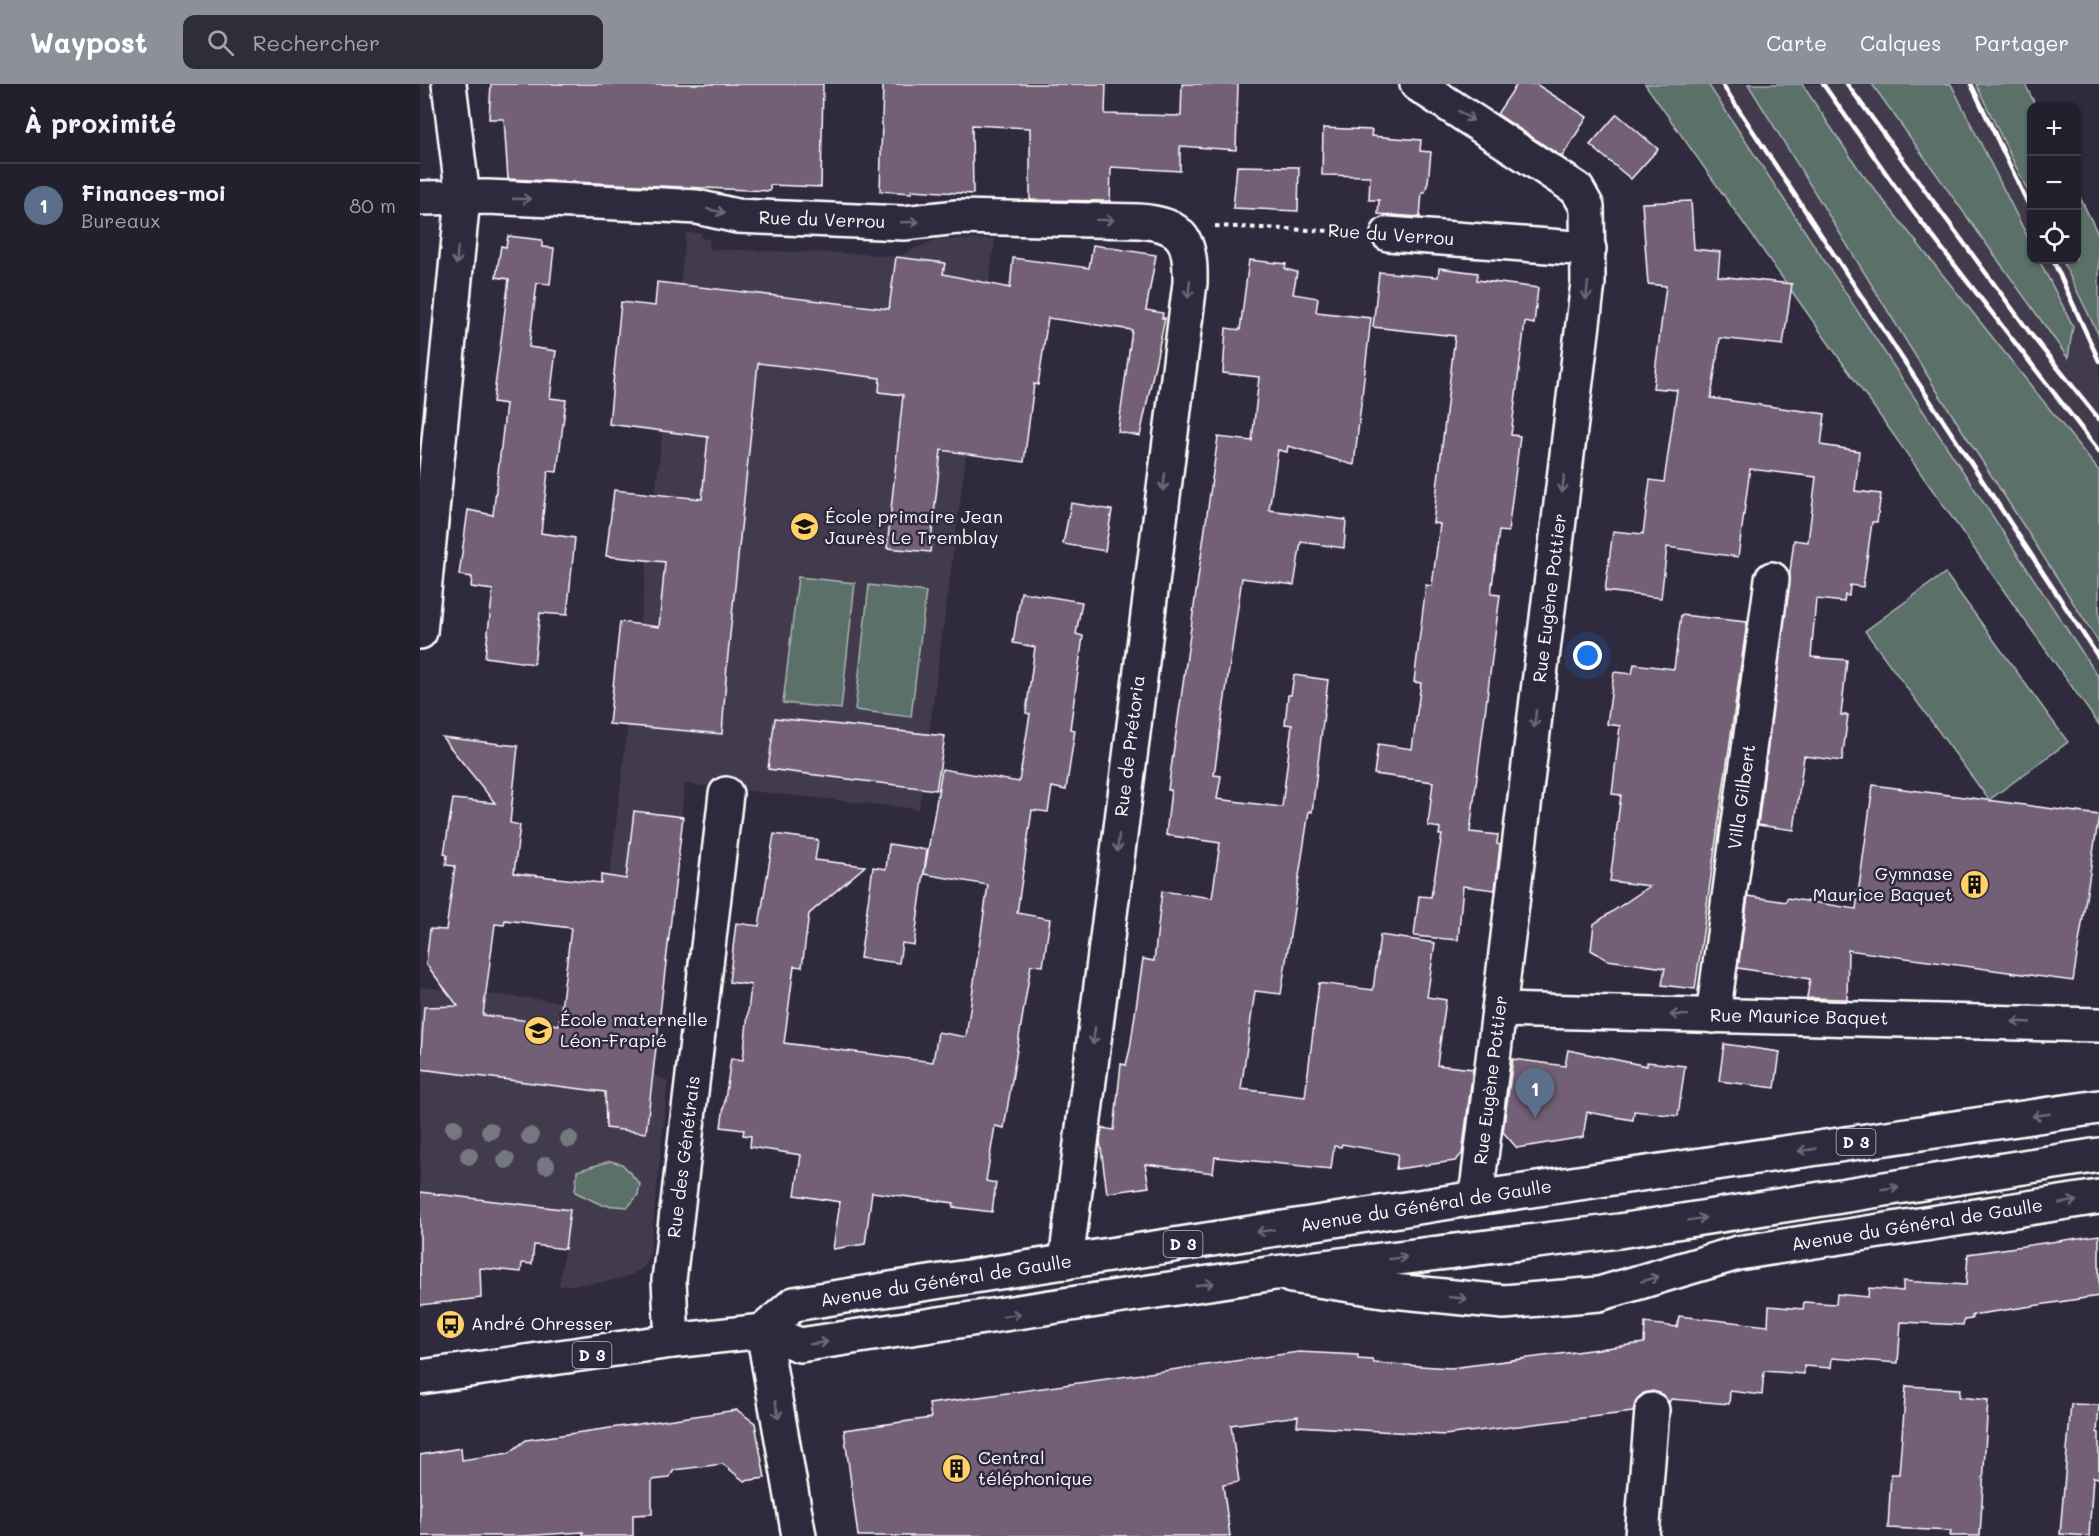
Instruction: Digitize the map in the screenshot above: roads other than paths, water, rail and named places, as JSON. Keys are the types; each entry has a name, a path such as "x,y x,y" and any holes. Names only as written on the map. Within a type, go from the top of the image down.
{"street":[{"path":"420,632 463,198 449,84"},
{"name":"Rue Eugène Pottier","path":"1417,84 1577,189 1587,207 1589,249 1587,295 1476,1198"},
{"name":"Rue du Verrou","path":"420,198 674,205 697,207 737,216 904,223 957,217 1138,221 1161,222 1192,230"},
{"name":"Rue de Prétoria","path":"1066,1262 1190,284 1192,230"},
{"name":"Rue du Verrou","path":"1388,234 1589,249"},
{"name":"Villa Gilbert","path":"1713,1016 1772,579"},
{"name":"Rue des Génétrais","path":"672,1341 669,1280 726,794"},
{"name":"Rue Maurice Baquet","path":"1499,1010 2099,1025"},
{"name":"Avenue du Général de Gaulle","path":"763,1331 794,1304 1476,1198 2099,1107"},
{"name":"Avenue du Général de Gaulle","path":"420,1377 672,1341 763,1331 800,1345 1275,1273 1619,1231 2099,1155"},
{"name":"Avenue du Général de Gaulle","path":"1275,1273 1383,1290 1504,1302 1599,1294 1738,1253 2099,1197"},
{"path":"763,1331 799,1536"},
{"path":"1642,1536 1652,1410"}],"railway":[{"path":"1722,84 2099,658"},
{"path":"1823,84 1909,206 2099,451"},
{"path":"1847,84 2033,337 2099,419"},
{"path":"1971,84 2031,210"},
{"path":"2055,264 2099,361"}],"place":[{"name":"École primaire Jean Jaurès Le Tremblay","path":"804,527"},
{"name":"Gymnase Maurice Baquet","path":"1974,884"},
{"name":"École maternelle Léon-Frapié","path":"539,1030"},
{"name":"Finances-moi","path":"1535,1118"},
{"name":"André Ohresser","path":"450,1324"},
{"name":"Central téléphonique","path":"957,1468"}]}
